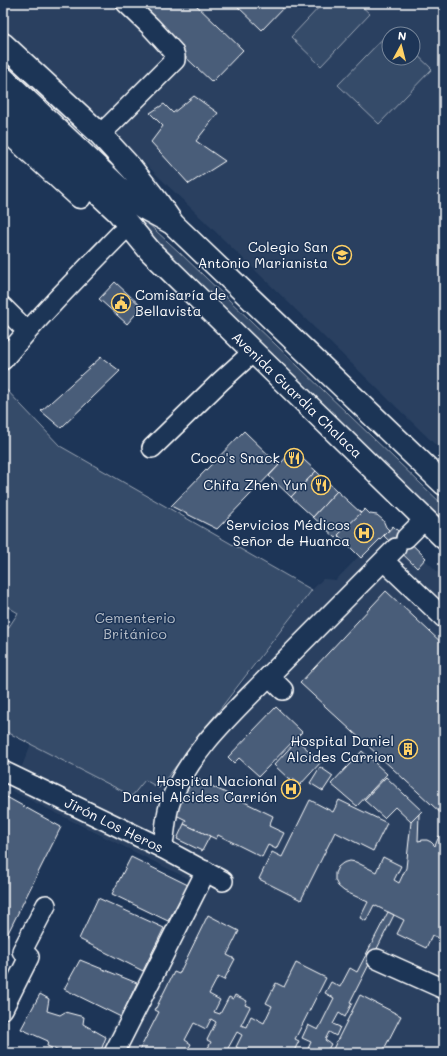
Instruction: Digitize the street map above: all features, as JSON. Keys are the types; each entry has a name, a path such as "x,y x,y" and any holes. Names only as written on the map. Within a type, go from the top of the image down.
{"main road":[{"name":"Avenida Guardia Chalaca","path":"3,44 100,134 132,169 158,201 173,224 444,484"},
{"name":"Avenida Guardia Chalaca","path":"3,78 125,206 150,251"},
{"name":"Avenida Guardia Chalaca","path":"3,105 125,206 144,208 173,224"},
{"name":"Avenida Guardia Chalaca","path":"3,127 120,234 150,251 444,538"}],"street":[{"path":"100,134 175,60 173,51 126,3"},
{"path":"3,360 27,331 120,234"},
{"path":"3,307 27,331"},
{"path":"152,448 221,380 253,352"},
{"path":"162,848 170,801 180,782 198,760 214,732 425,519"},
{"path":"395,549 444,618"},
{"path":"269,676 283,690"},
{"name":"Jirón Los Heros","path":"3,771 162,848 224,881"},
{"path":"114,1053 206,871"},
{"path":"3,1009 29,957 22,951 46,905"},
{"path":"377,958 444,988"}],"shaded area":[{"name":"Colegio San Antonio Marianista","path":"3,3 444,3 444,453 3,26"},
{"name":"Hospital Nacional Daniel Alcides Carrión","path":"389,525 444,578 444,1053 99,1053 189,879 12,791 31,744 132,795 145,780 159,788 228,702 312,590 323,579 336,580"}],"green space":[{"path":"323,3 358,3 370,14 321,66 291,37"},
{"path":"381,40 381,66 421,66 421,59 432,69 379,124 338,85"},
{"path":"108,187 179,252 444,506 444,521 265,351 186,272"},
{"name":"Cementerio Británico","path":"3,386 60,446 312,590 159,788 145,780 132,796 3,730 3,636 18,613 3,604"}],"building":[{"path":"128,3 194,3 243,50 212,82"},
{"path":"238,3 288,3 262,30 236,5"},
{"path":"194,96 218,113 196,141 225,161 189,184 151,142 163,126 150,113 164,104 173,113"},
{"name":"Comisaría de Bellavista","path":"115,282 142,307 127,324 99,299"},
{"path":"101,357 120,371 61,428 41,411"},
{"path":"244,431 279,465 217,529 171,506"},
{"path":"293,450 316,471 291,497 269,476"},
{"path":"316,471 337,491 313,517 291,497"},
{"path":"337,491 361,513 336,538 313,517"},
{"name":"Servicios Médicos Señor de Huanca","path":"365,509 370,514 377,515 383,520 389,530 361,558 338,535"},
{"path":"393,526 426,558 417,568 384,536"},
{"name":"Hospital Daniel Alcides Carrion","path":"386,591 444,645 444,816 300,683"},
{"path":"276,707 302,732 259,776 239,758 234,763 228,757"},
{"path":"297,740 321,762 300,785 292,778 290,780 274,765"},
{"path":"362,751 387,774 357,806 331,784"},
{"path":"320,767 333,776 323,791 310,783"},
{"path":"191,776 273,816 269,826 284,833 276,849 268,845 262,857 218,835 216,839 184,824 186,820 172,813"},
{"path":"386,777 422,811 411,822 395,807 384,818 364,800"},
{"path":"3,795 61,827 6,937 3,936"},
{"path":"310,800 333,812 339,800 387,823 373,851 335,832 301,900 259,879 272,852 282,857"},
{"path":"419,814 418,841 427,840 435,846 439,836 444,838 444,940 432,935 426,948 397,934 404,920 374,905 366,921 360,918 368,902 344,891 338,886 335,880 335,873 338,867 343,863 350,861 356,862 376,872 383,857 401,866 394,880 399,883 406,868 411,822"},
{"path":"184,824 210,836 202,851 177,839"},
{"path":"131,857 188,885 168,921 112,894"},
{"path":"98,898 164,928 143,971 79,939"},
{"path":"388,912 394,915 350,1002 352,1003 345,1017 339,1013 333,1024 340,1027 336,1036 329,1032 325,1040 331,1044 326,1053 319,1051 318,1053 306,1053 311,1042 302,1038 308,1025 318,1030 334,998 325,993 331,982 340,987 350,968 357,972"},
{"path":"208,915 239,931 227,955 235,959 224,980 218,977 209,994 220,1000 214,1012 220,1014 229,997 233,999 235,995 247,1001 245,1005 250,1007 241,1025 246,1027 251,1016 264,1023 272,1006 266,1003 276,983 284,987 296,963 326,978 295,1039 299,1041 293,1053 248,1053 236,1047 242,1035 237,1032 227,1050 223,1048 221,1053 219,1053 208,1048 211,1042 207,1040 216,1022 211,1019 206,1029 194,1023 185,1040 191,1044 186,1053 138,1053 159,1012 155,1010 174,972 179,974"},
{"path":"80,960 137,983 121,1017 64,989"},
{"path":"40,994 49,999 47,1011 60,1015 65,1012 84,1017 83,1024 106,1037 100,1053 64,1053 47,1046 48,1041 21,1029"},
{"path":"360,995 401,1016 382,1053 331,1053"}],"place":[{"name":"Colegio San Antonio Marianista","path":"342,255"},
{"name":"Comisaría de Bellavista","path":"121,303"},
{"name":"Coco's Snack","path":"294,458"},
{"name":"Chifa Zhen Yun","path":"321,485"},
{"name":"Servicios Médicos Señor de Huanca","path":"364,533"},
{"name":"Hospital Daniel Alcides Carrion","path":"408,749"},
{"name":"Hospital Nacional Daniel Alcides Carrión","path":"291,789"}]}
